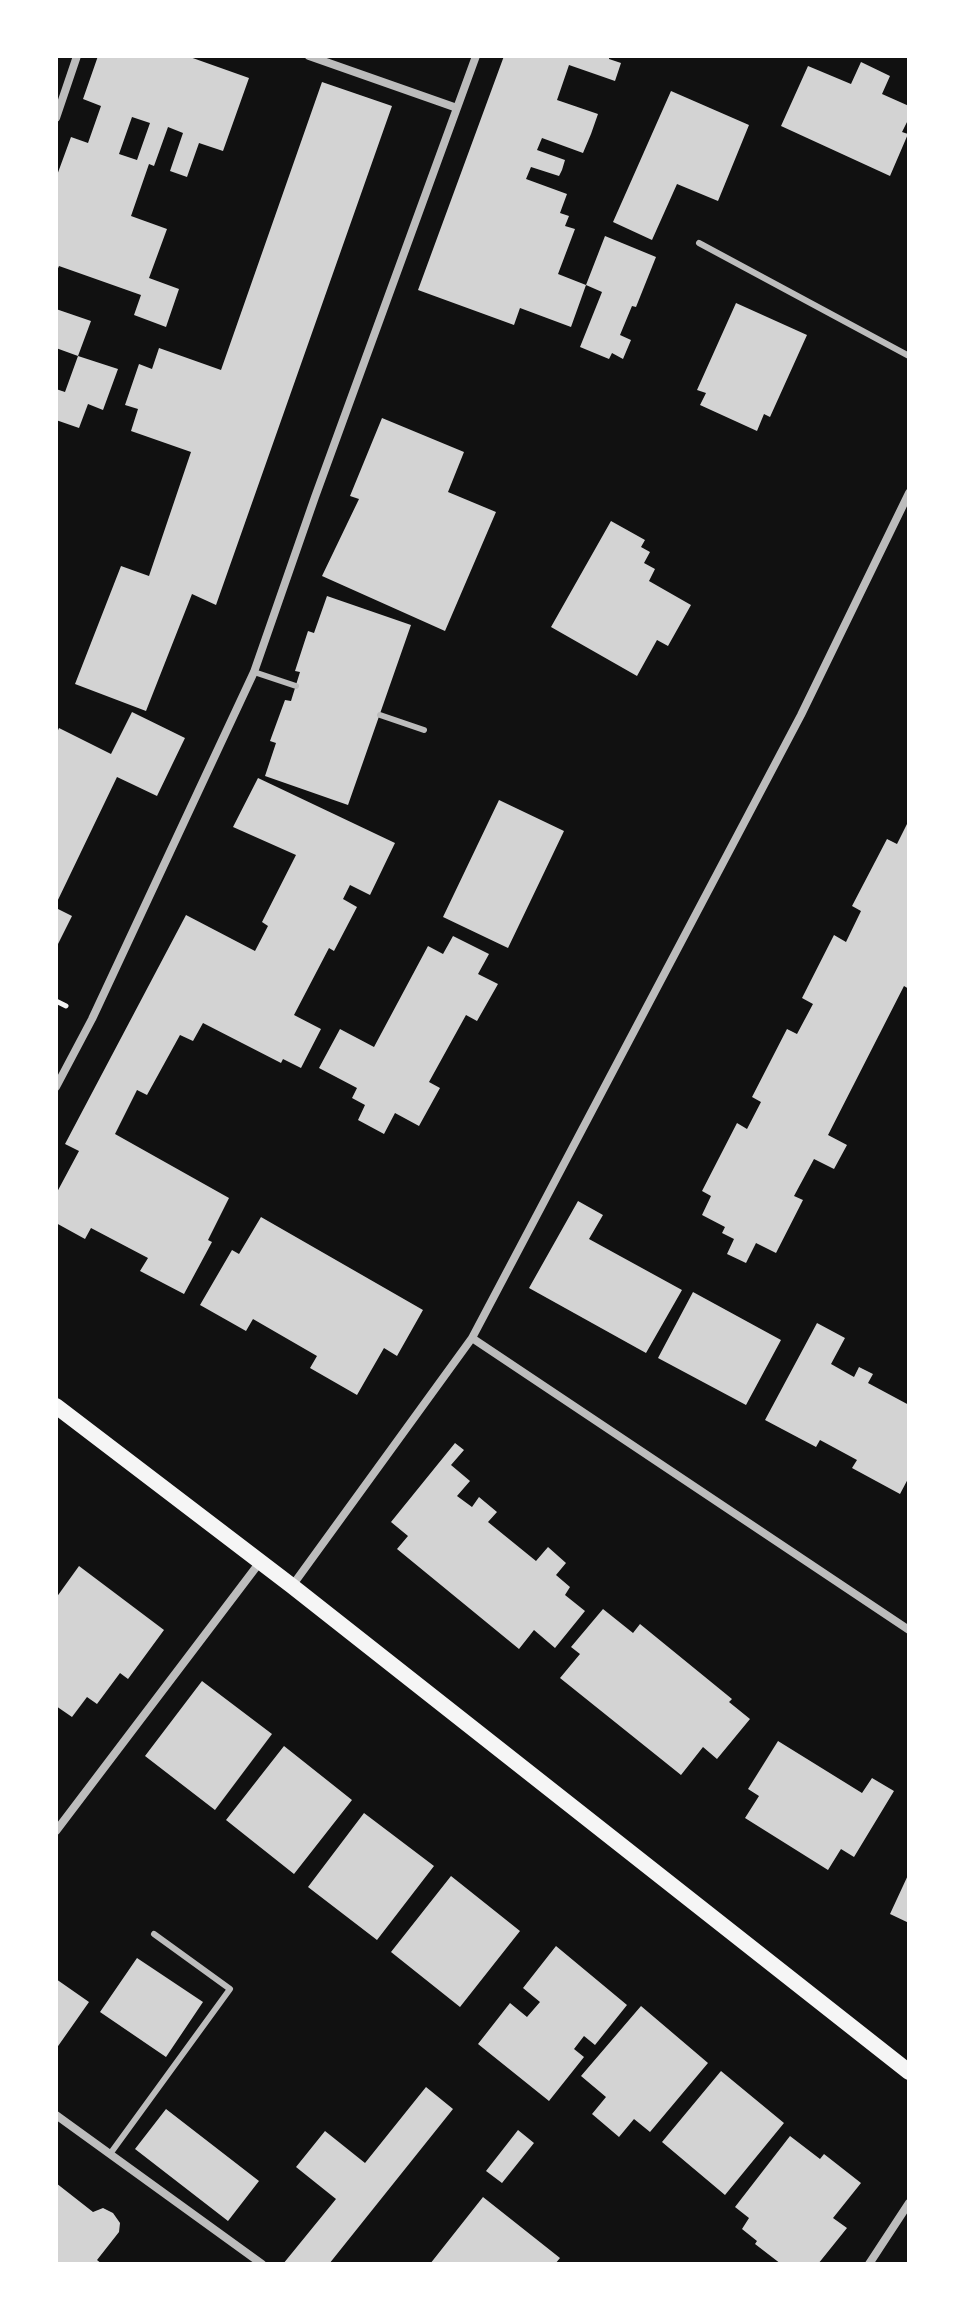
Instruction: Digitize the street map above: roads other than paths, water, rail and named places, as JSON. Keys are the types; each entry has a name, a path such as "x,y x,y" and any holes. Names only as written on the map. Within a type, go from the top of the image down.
{"main road":[{"path":"56,1406 292,1586 909,2072"}],"street":[{"path":"56,118 77,56"},
{"path":"309,56 457,108"},
{"path":"56,1087 92,1019 254,672 476,56"},
{"path":"292,1586 472,1338 801,715 909,493"},
{"path":"472,1338 909,1630"},
{"path":"56,1831 260,1562"},
{"path":"56,2115 262,2264"},
{"path":"869,2264 909,2203"}],"lane":[{"path":"699,243 909,356"},
{"path":"254,672 296,686"},
{"path":"380,715 424,730"},
{"path":"110,2154 230,1989 154,1934"}]}
